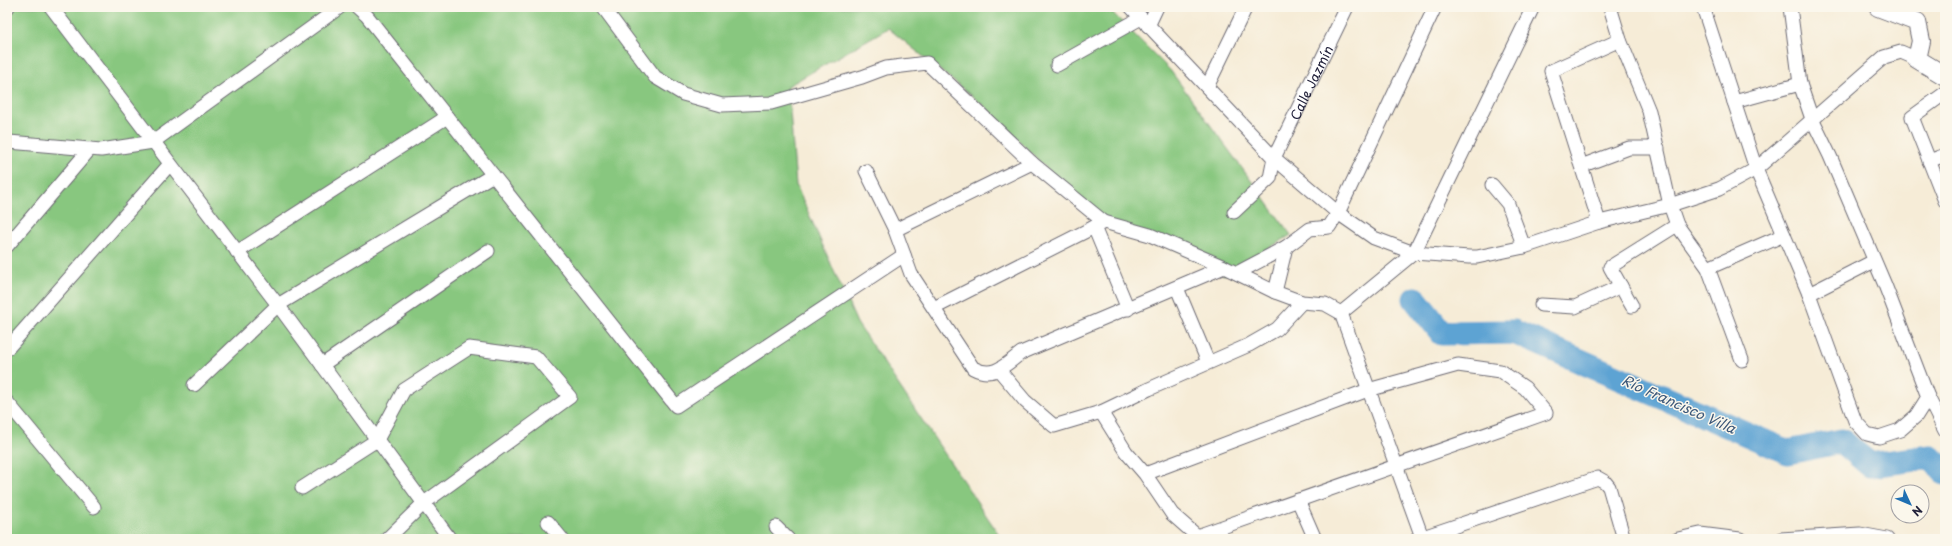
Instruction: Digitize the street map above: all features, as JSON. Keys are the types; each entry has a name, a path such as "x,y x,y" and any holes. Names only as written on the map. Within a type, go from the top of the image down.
{"street":[{"path":"51,7 278,305 450,539"},
{"path":"7,144 9,142 102,150 153,142 340,7"},
{"path":"357,7 367,16 676,406 904,255"},
{"path":"603,7 655,77 683,94 722,105 771,103 862,77 886,68 927,63 1099,225 1128,309"},
{"path":"1131,7 1274,158 1338,213 1374,238 1414,253 1477,257 1524,247 1599,222 1670,205 1719,189 1756,169 1884,57 1901,52 1917,59 1945,76"},
{"path":"1057,65 1144,22 1157,7"},
{"path":"1207,87 1246,7"},
{"name":"Calle Jazmín","path":"1234,212 1270,178 1274,158 1347,7"},
{"path":"1237,273 1286,247 1310,229 1329,227 1338,213 1435,7"},
{"path":"1341,313 1414,253 1533,7"},
{"path":"1610,7 1620,40 1649,111 1670,205 1677,224 1708,268 1742,360"},
{"path":"1703,7 1756,169 1808,294 1855,421 1867,434 1879,437 1900,430 1916,416 1928,397"},
{"path":"1790,7 1800,84 1812,119 1830,156 1874,261 1928,397 1945,431"},
{"path":"1878,7 1917,22 1921,41 1917,59"},
{"path":"1599,222 1551,71 1620,40"},
{"path":"1734,102 1800,84"},
{"path":"1945,93 1912,117 1945,201"},
{"path":"237,252 447,117"},
{"path":"1581,166 1628,148 1658,148"},
{"path":"7,246 90,149"},
{"path":"1929,161 1945,155"},
{"path":"895,230 1032,163"},
{"path":"7,349 170,164"},
{"path":"866,171 895,230 911,274 973,368 983,373 999,370 1021,353 1128,309 1224,267"},
{"path":"194,386 278,305 493,175"},
{"path":"1492,185 1508,204 1524,247"},
{"path":"1632,306 1610,267 1677,224"},
{"path":"934,308 1099,225 1150,235 1224,267 1275,292 1302,302 1325,304 1341,313 1420,538 1598,478 1605,482 1609,487 1624,539"},
{"path":"1708,268 1784,236"},
{"path":"1275,292 1286,247"},
{"path":"322,365 488,251"},
{"path":"1808,294 1874,261"},
{"path":"1541,305 1575,307 1620,286"},
{"path":"1177,288 1208,362"},
{"path":"999,370 1026,401 1054,426 1101,412 1208,362 1249,345 1277,329 1302,302"},
{"path":"302,488 377,440 404,390 468,348 536,357 570,397 424,503 387,539"},
{"path":"1101,412 1126,452 1145,474 1172,514 1197,536 1546,413 1525,388 1500,371 1458,364 1368,390 1145,474"},
{"path":"7,402 94,507"},
{"path":"1298,500 1315,539"},
{"path":"548,522 562,539"},
{"path":"776,527 788,539"},
{"path":"1781,539 1860,534 1887,539"},
{"path":"1678,539 1701,536 1740,539"}],"green space":[{"path":"7,7 1107,7 1170,70 1291,235 1224,275 1152,237 1101,219 1040,162 984,106 888,28 788,86 796,185 857,323 1002,539 7,539"}],"waterway":[{"name":"Río Francisco Villa","path":"1415,299 1442,333 1514,332 1788,452 1842,441 1870,465 1931,457 1945,473"}]}
